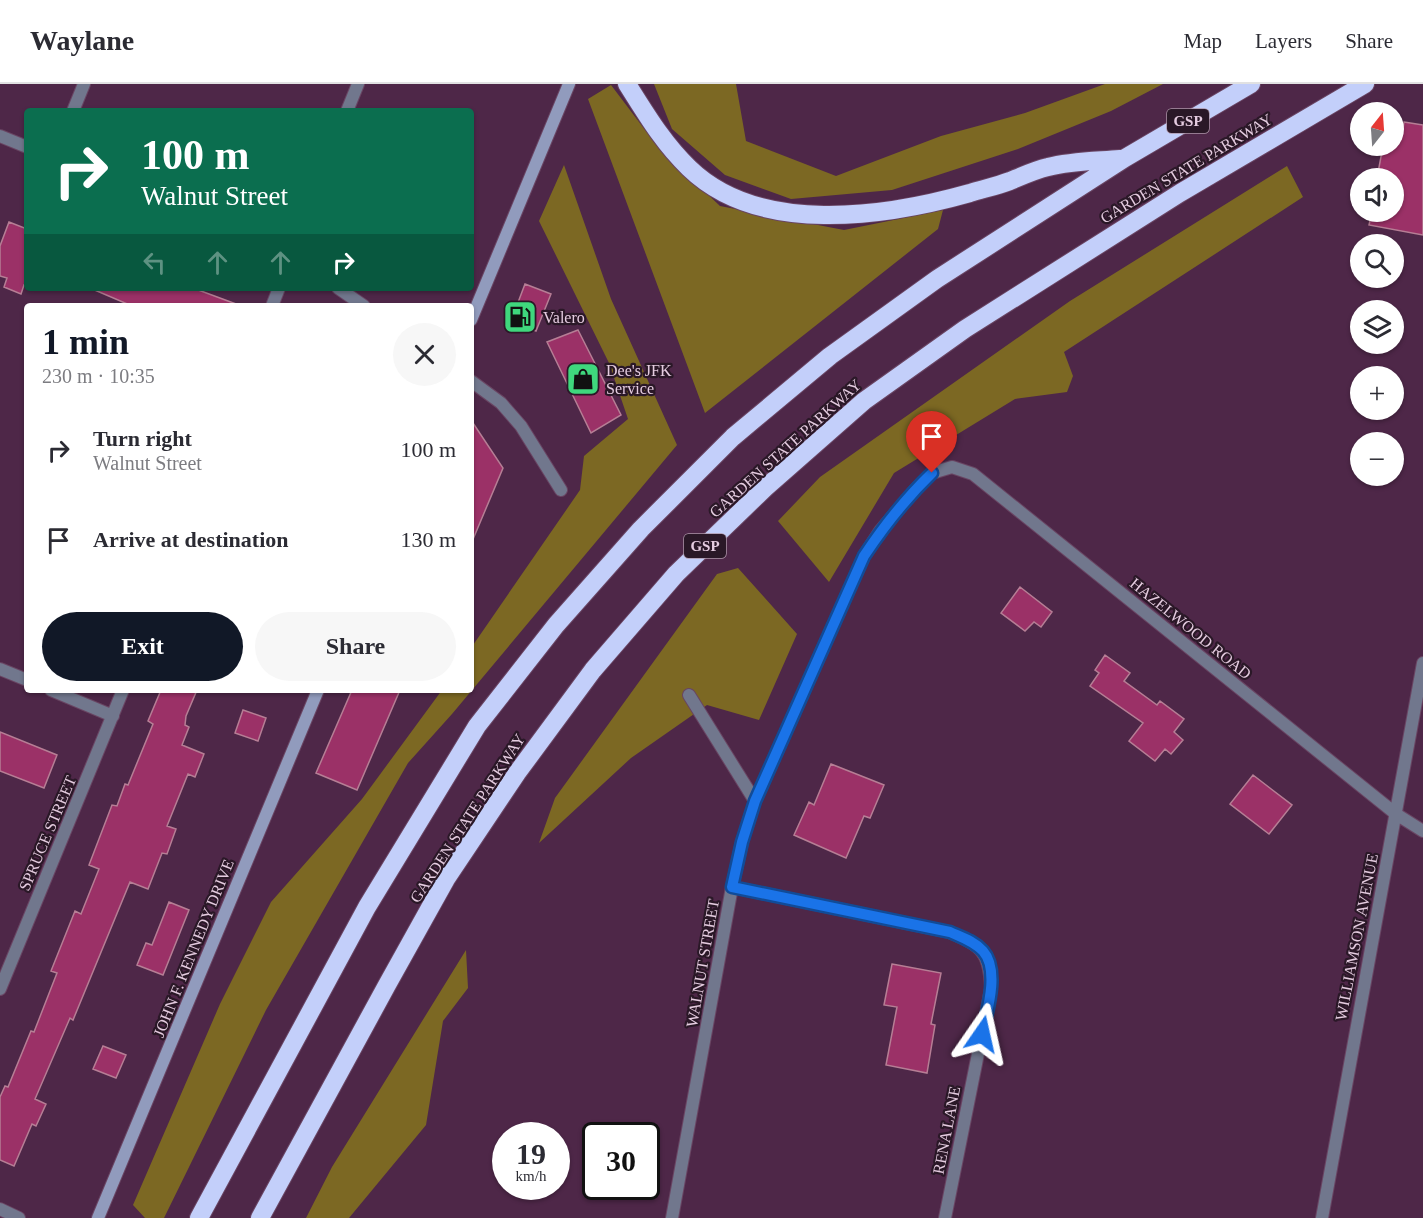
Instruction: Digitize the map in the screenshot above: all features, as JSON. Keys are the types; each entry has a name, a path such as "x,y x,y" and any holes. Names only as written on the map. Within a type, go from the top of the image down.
{"highway":[{"path":"627,84 657,133 690,169 725,194 767,209 813,215 878,211 968,193 1047,167 1125,158"},
{"name":"GSP","path":"199,1218 368,907 477,726 556,625 641,529 733,437 830,356 937,279 1125,158 1251,84"},
{"name":"GARDEN STATE PARKWAY","path":"260,1218 446,879 517,773 593,670 676,574 765,488 864,401 947,342 1073,260 1365,84"}],"main road":[{"path":"474,313 570,84"},
{"name":"JOHN F. KENNEDY DRIVE","path":"98,1218 317,693"}],"street":[{"path":"74,108 84,84"},
{"path":"348,108 358,84"},
{"path":"0,136 24,146"},
{"path":"342,291 360,303"},
{"path":"474,383 501,403 521,426 561,490"},
{"name":"HAZELWOOD ROAD","path":"932,473 952,467 973,474 1396,814 1423,831"},
{"name":"WALNUT STREET","path":"672,1218 732,887 742,842 755,801 864,556 880,531 932,473"},
{"name":"WILLIAMSON AVENUE","path":"1322,1218 1423,663"},
{"path":"0,669 24,679"},
{"path":"58,693 113,716"},
{"name":"SPRUCE STREET","path":"0,989 122,693"},
{"path":"689,695 755,801"},
{"name":"RENA LANE","path":"732,887 950,932 970,941 984,952 990,968 992,988 945,1218"},
{"path":"0,1209 19,1218"}],"shaded area":[{"path":"654,84 736,84 746,141 836,176 941,136 1025,113 1105,84 1163,84 1111,111 1018,149 892,190 791,199 725,175 672,129"},
{"path":"611,85 658,147 720,206 844,230 943,210 938,229 705,413 588,99"},
{"path":"564,165 611,299 677,445 474,688 474,644 580,490 584,456 628,419 609,363 539,221"},
{"path":"1287,166 1303,197 1064,352 1073,376 1067,392 1015,399 894,473 829,582 778,521 820,477 1070,301"},
{"path":"738,568 797,634 759,720 707,705 631,758 539,843 555,798 717,574"},
{"path":"440,693 470,693 408,763 266,1010 164,1218 145,1218 133,1205 220,1004 271,902 362,799"},
{"path":"466,950 468,988 443,1021 426,1125 349,1218 306,1218 332,1167"}],"building":[{"path":"1404,122 1423,125 1423,235 1369,225 1370,222 1404,222 1404,168 1379,168 1381,156 1404,156"},
{"path":"9,222 24,228 24,285 21,294 4,287 7,278 0,276 0,246"},
{"path":"525,284 551,294 536,331 511,321"},
{"path":"97,291 201,291 233,303 125,303"},
{"name":"Dee's JFK Service","path":"578,330 621,415 591,433 547,342"},
{"path":"474,424 503,468 474,537"},
{"path":"1020,587 1052,612 1041,627 1034,622 1025,631 1001,613"},
{"path":"1105,655 1130,673 1124,681 1157,705 1160,701 1184,719 1174,732 1183,740 1171,754 1165,749 1155,761 1129,741 1143,723 1090,686 1099,673 1095,670"},
{"path":"160,693 196,693 186,716 185,725 189,727 182,745 204,754 195,777 188,774 167,826 176,829 167,854 162,853 148,889 130,882 73,1020 70,1018 35,1099 46,1104 36,1126 32,1124 14,1166 0,1160 0,1097 5,1086 8,1087 31,1031 34,1032 57,973 51,971 75,911 81,914 99,869 89,865 112,805 117,806 125,784 128,785 153,724 148,721"},
{"path":"351,693 399,693 357,790 316,773"},
{"path":"243,710 266,718 258,741 235,733"},
{"path":"0,732 57,755 44,788 0,771"},
{"path":"831,764 884,785 870,818 864,816 846,858 794,835 809,802 814,805"},
{"path":"1253,775 1292,805 1269,834 1230,804"},
{"path":"169,902 189,910 163,975 137,965 146,943 152,945"},
{"path":"892,964 941,973 931,1024 935,1025 927,1073 886,1065 897,1007 884,1005"},
{"path":"103,1046 126,1055 116,1078 93,1069"}],"place":[{"name":"Valero","path":"520,317"},
{"name":"Dee's JFK Service","path":"583,379"}],"route":[{"path":"932,473 880,531 864,556 755,801 742,842 732,887 950,932 970,941 984,952 990,968 992,988 982,1034"}]}
